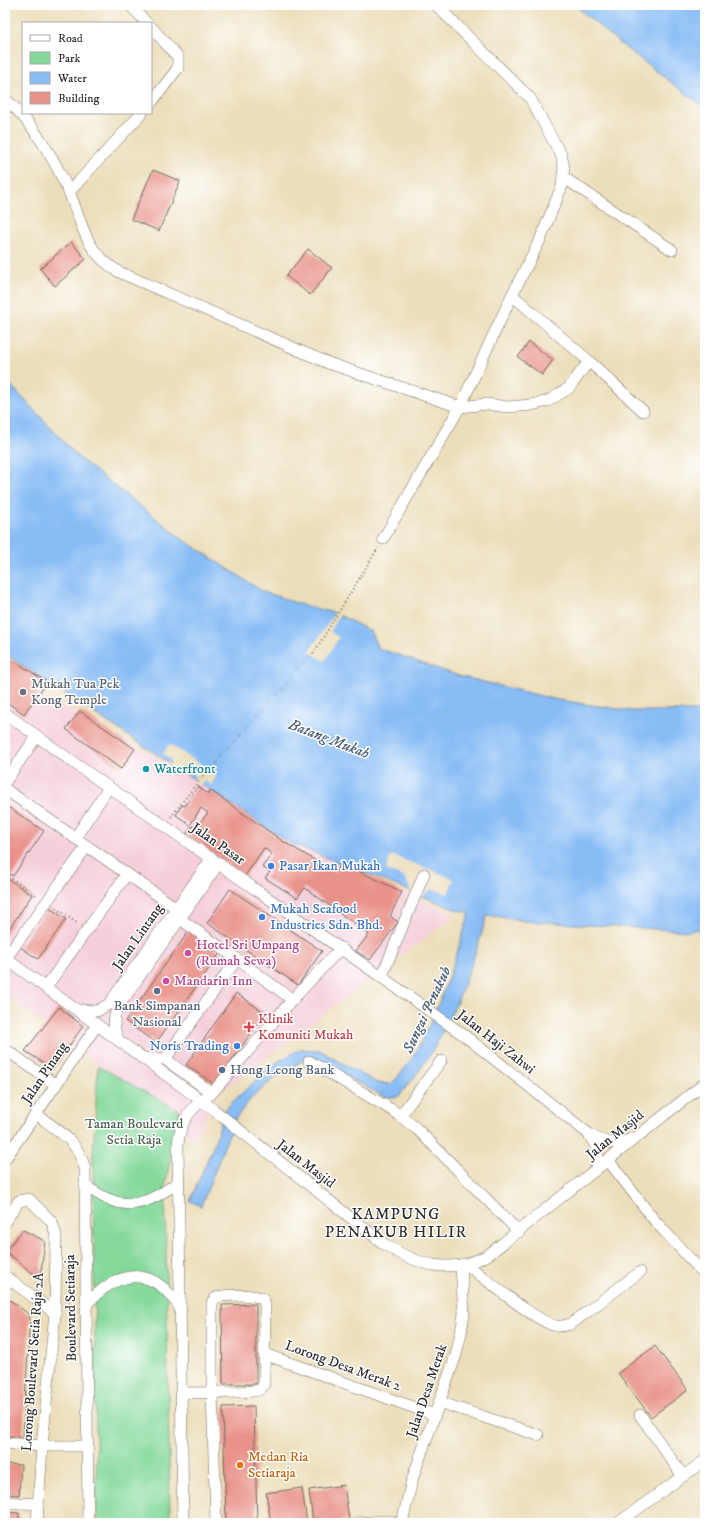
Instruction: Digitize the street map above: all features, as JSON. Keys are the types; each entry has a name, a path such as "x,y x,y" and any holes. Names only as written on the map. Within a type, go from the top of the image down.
{"street":[{"path":"130,5 146,22"},
{"path":"384,539 460,407 512,295 540,240 562,186 563,177 564,166 561,155 530,98 436,5"},
{"path":"152,28 178,57 178,68 152,102"},
{"path":"5,99 24,119 52,157 69,192 89,244 96,255 106,264 119,272 328,363 460,407 487,404 507,406 532,405 548,401 569,388 589,361"},
{"path":"69,192 141,114"},
{"path":"563,177 672,250"},
{"path":"512,295 589,361 643,411"},
{"name":"Jalan Pasar","path":"5,713 109,788 382,976"},
{"path":"5,782 37,736"},
{"path":"74,838 109,788"},
{"path":"5,789 127,874 293,1000"},
{"path":"6,958 87,846"},
{"name":"Jalan Lintang","path":"75,1009 89,1012 97,1011 109,1004 178,914 216,861"},
{"path":"46,987 127,874"},
{"path":"382,976 424,874"},
{"name":"Jalan Lintang","path":"118,1040 114,1025 118,1007 178,914"},
{"path":"183,1523 179,1181 180,1130 186,1118 200,1100 212,1093 293,1000 341,948"},
{"name":"Jalan Masjid","path":"6,958 213,1109 371,1234 396,1251 421,1262 447,1267 464,1265 488,1256 705,1083"},
{"path":"165,1058 237,958"},
{"name":"Jalan Haji Zahwi","path":"382,976 465,1036 589,1134 608,1143 617,1144 639,1135"},
{"name":"Jalan Pinang","path":"5,1159 97,1025"},
{"path":"5,1049 56,1084"},
{"path":"142,1058 165,1058 212,1093"},
{"path":"309,1061 400,1116 443,1155 520,1232"},
{"path":"400,1116 441,1061"},
{"name":"Boulevard Setiaraja","path":"36,1114 69,1139 77,1149 85,1169 88,1523"},
{"name":"Jalan Haji Zahwi","path":"589,1134 598,1150 596,1170"},
{"path":"608,1160 655,1221 705,1275"},
{"path":"85,1185 107,1199 126,1205 147,1201 166,1191 179,1181"},
{"name":"Lorong Boulevard Setia Raja 2A","path":"5,1220 18,1201 25,1199 31,1200 52,1222 56,1235 55,1313 42,1446 37,1523"},
{"path":"464,1265 531,1312 556,1326 571,1324 640,1272"},
{"name":"Jalan Desa Merak","path":"402,1523 412,1480 456,1355 464,1314 464,1265"},
{"path":"5,1276 55,1313"},
{"path":"86,1305 96,1293 116,1279 140,1277 151,1280 161,1286 181,1309"},
{"path":"182,1393 212,1392 256,1391 261,1389 264,1384 265,1304 262,1298 257,1296 221,1296 215,1298 212,1303 212,1392 216,1523"},
{"name":"Lorong Desa Merak 2","path":"264,1354 435,1415"},
{"path":"439,1402 538,1435"},
{"path":"640,1415 683,1476"},
{"path":"5,1443 42,1446 88,1446"},
{"path":"618,1523 704,1461"},
{"path":"5,1502 38,1504"},
{"path":"357,1523 385,1521 402,1523"}],"path":[{"path":"313,654 351,590 384,539"},
{"path":"165,826 208,769"},
{"path":"5,874 87,930"}],"shaded area":[{"path":"5,676 179,769 287,841 455,915 217,1095 194,1139 5,994"}],"green space":[{"name":"Taman Boulevard Setia Raja","path":"98,1066 180,1111 165,1186 170,1523 97,1523 93,1157"}],"water":[{"path":"574,5 705,5 705,108 623,46"},
{"name":"Batang Mukah","path":"5,379 79,458 181,538 262,591 302,605 335,613 370,631 378,648 459,676 558,700 632,711 705,711 705,928 688,931 525,921 487,915 476,952 447,1024 425,1063 398,1097 385,1097 325,1065 305,1059 277,1076 252,1097 235,1119 201,1206 190,1201 213,1147 225,1109 271,1066 300,1049 319,1050 377,1083 391,1084 405,1069 428,1027 448,979 470,912 457,910 290,843 5,654"}],"pier":[{"path":"336,611 341,613 330,632 339,637 325,661 309,652"},
{"path":"169,744 217,775 211,785 205,781 199,785 194,782 195,774 182,766 178,771 170,766 170,759 163,754"},
{"path":"391,855 454,879 448,894 432,889 422,896 409,891 410,888 405,878 386,870"}],"building":[{"path":"153,170 180,181 159,231 131,219"},
{"path":"71,242 86,259 55,286 40,269"},
{"path":"308,249 332,268 310,295 286,276"},
{"path":"529,342 553,360 542,375 518,357"},
{"name":"Mukah Tua Pek Kong Temple","path":"5,659 16,662 47,682 24,714 5,701"},
{"path":"80,711 135,749 121,769 66,729"},
{"path":"198,786 208,794 210,790 284,842 335,872 342,863 402,892 390,916 398,922 370,960 356,951 369,934 305,888 297,898 265,878 270,872 262,867 272,854 264,848 245,876 186,835 192,826 195,828 208,813 201,808 190,825 176,815 182,805 185,806"},
{"path":"5,805 44,831 13,876 5,871"},
{"path":"5,877 32,895 5,935"},
{"path":"230,889 322,951 298,985 207,923"},
{"path":"48,907 66,919 38,959 20,947"},
{"path":"189,931 220,953 156,1043 125,1021"},
{"path":"236,993 265,1013 215,1085 186,1065"},
{"path":"59,1007 83,1026 53,1069 25,1051"},
{"path":"23,1230 45,1241 40,1279 5,1251"},
{"path":"10,1300 30,1315 23,1437 5,1436 5,1301"},
{"path":"256,1304 256,1384 223,1384 222,1305"},
{"path":"655,1346 688,1390 651,1417 618,1373"},
{"name":"Medan Ria Setiaraja","path":"254,1406 257,1523 226,1523 223,1407"},
{"path":"5,1464 21,1465 19,1495 5,1494"},
{"path":"344,1485 349,1520 313,1523 309,1490"},
{"path":"302,1488 307,1523 271,1523 266,1493"},
{"path":"5,1512 19,1513 19,1523 5,1523"}],"ferry route":[{"path":"208,769 313,654"}],"place":[{"name":"Mukah Tua Pek Kong Temple","path":"23,692"},
{"name":"Waterfront","path":"146,769"},
{"name":"Pasar Ikan Mukah","path":"271,866"},
{"name":"Mukah Seafood Industries Sdn. Bhd.","path":"262,917"},
{"name":"Hotel Sri Umpang (Rumah Sewa)","path":"188,953"},
{"name":"Mandarin Inn","path":"166,981"},
{"name":"Bank Simpanan Nasional","path":"157,991"},
{"name":"Klinik Komuniti Mukah","path":"249,1027"},
{"name":"Noris Trading","path":"237,1046"},
{"name":"Hong Leong Bank","path":"222,1070"},
{"name":"Medan Ria Setiaraja","path":"240,1465"}],"district":[{"name":"KAMPUNG PENAKUB HILIR","path":"396,1223"}],"water label":[{"name":"Sungai Penakub","path":"427,1010"}]}
